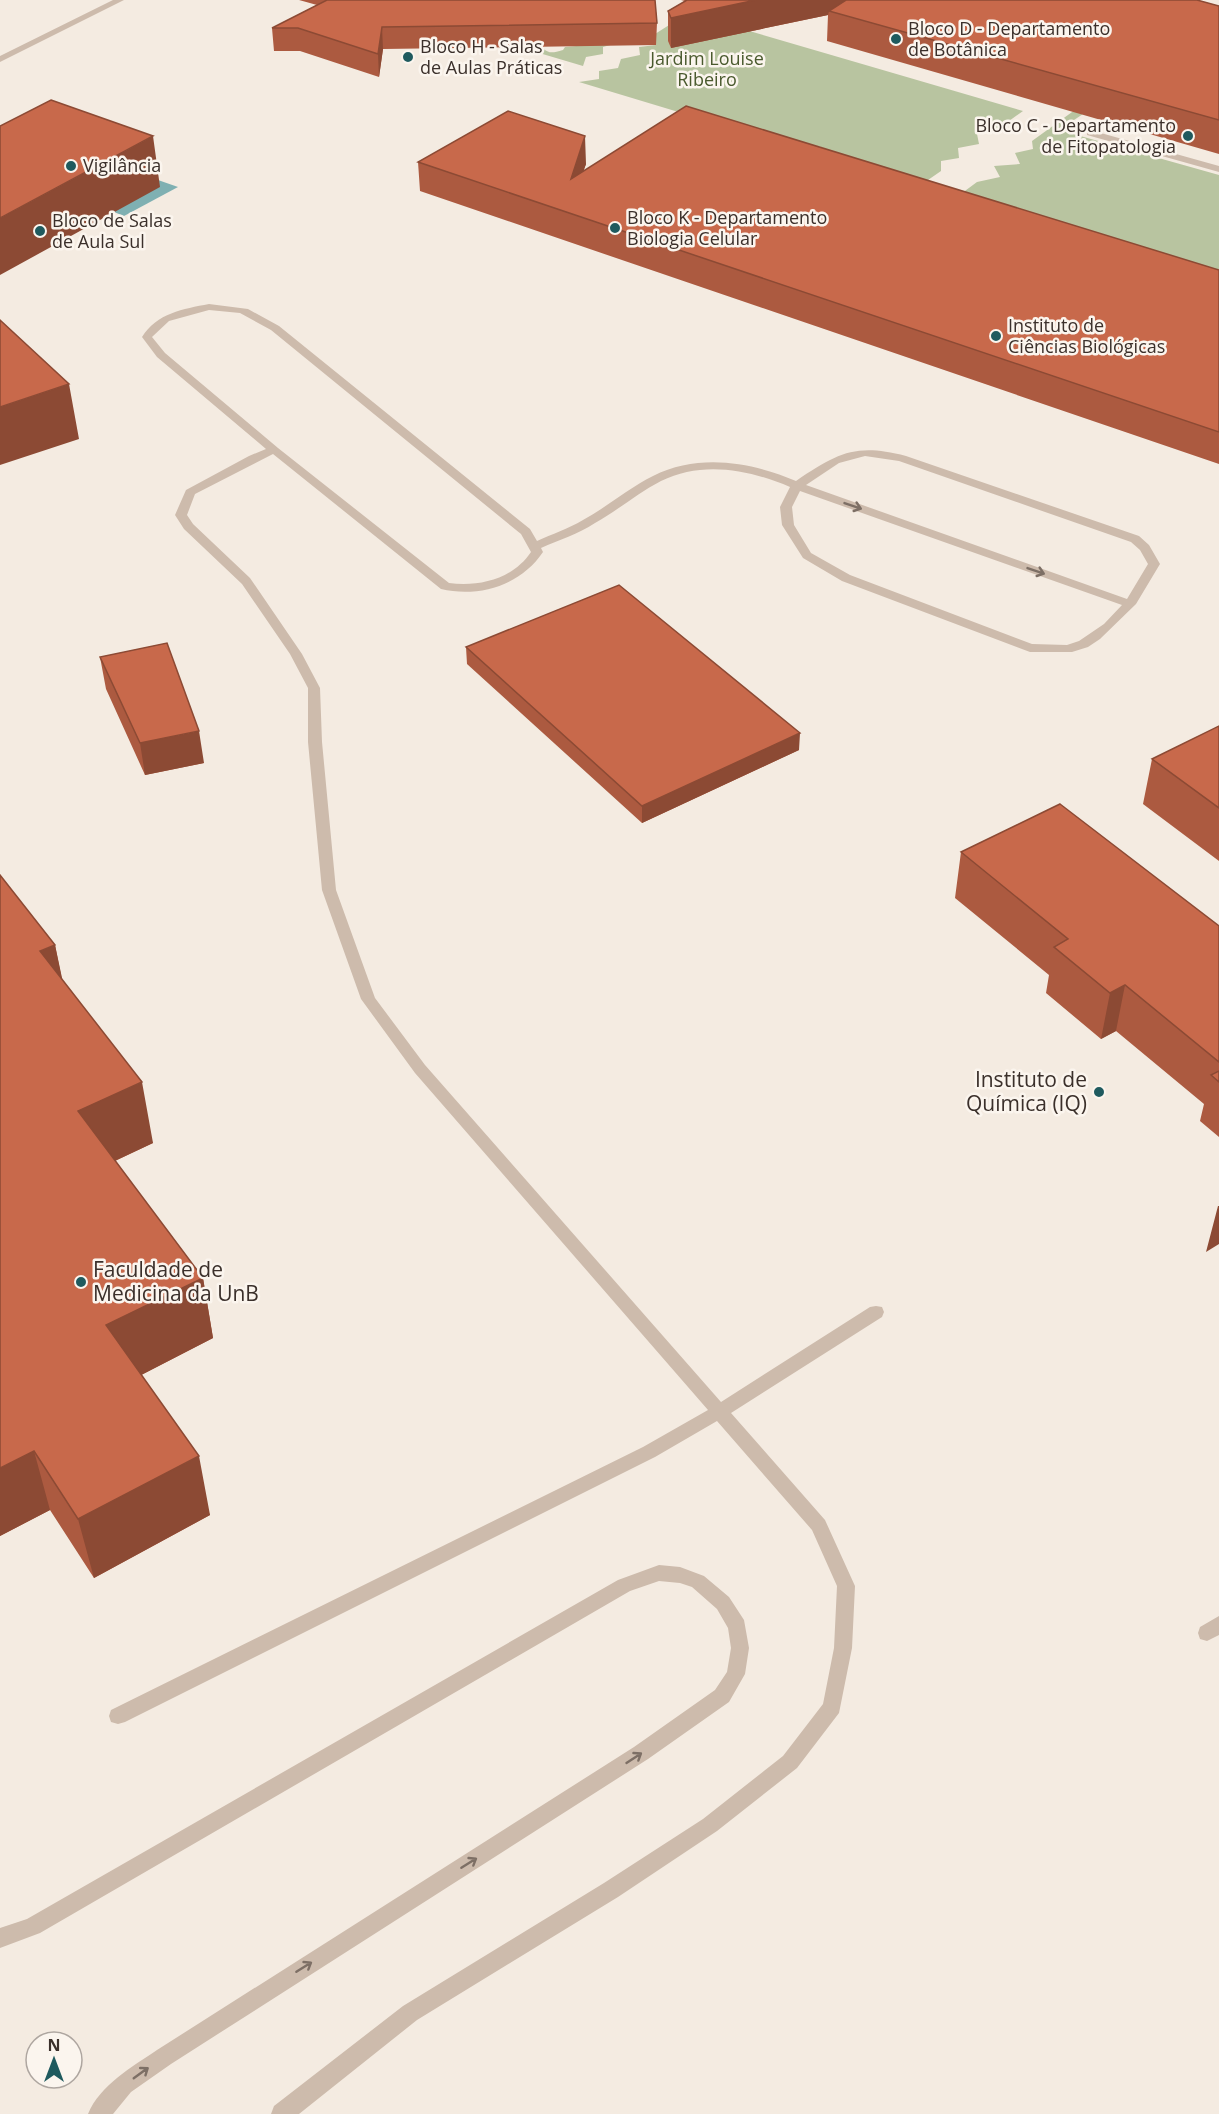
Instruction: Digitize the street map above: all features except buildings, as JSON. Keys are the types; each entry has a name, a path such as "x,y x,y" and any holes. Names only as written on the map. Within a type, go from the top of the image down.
{"street":[{"path":"0,59 120,0"},
{"path":"1090,133 1219,169"},
{"path":"209,307 232,307 256,314 526,532 537,552 531,563 507,578 468,589 445,586 274,450 161,354 147,337 152,326 171,316 209,307"},
{"path":"274,450 253,458 190,492 181,515 188,526 246,581 296,654 314,688 315,742 329,890 368,999 420,1069 819,1525 846,1586 843,1648 832,1707 790,1762 710,1825 611,1890 410,2013 282,2114"},
{"path":"865,453 890,454 1135,539 1145,548 1154,564 1149,578 1116,618 1090,641 1073,648 1030,648 846,578 807,555 788,525 786,507 797,486 835,460 865,453"},
{"path":"534,546 588,523 653,482 680,469 713,466 736,467 770,474 797,486 1128,603"},
{"path":"118,1716 649,1452 720,1412 876,1312"},
{"path":"0,1938 33,1926 624,1585 659,1573 680,1575 698,1581 723,1603 737,1626 740,1648 736,1674 722,1696 641,1754 164,2057 124,2085 99,2114"}],"green space":[{"name":"Jardim Louise Ribeiro","path":"688,13 1023,111 995,131 977,134 979,144 958,148 959,158 941,161 941,171 915,189 821,147 695,117 579,82 599,79 599,71 618,68 621,59 640,55 639,47 656,45 655,34"},
{"path":"621,42 603,47 603,54 586,57 583,66 519,47 535,45 553,52 563,50 565,47"},
{"path":"1079,107 1089,110 1059,130 1219,175 1219,288 950,202 977,182 1000,177 994,166 1020,164 1015,153 1033,149 1032,141"}],"water":[{"path":"118,166 178,187 124,216 99,206"}],"place":[{"name":"Bloco D - Departamento de Botânica","path":"896,39"},
{"name":"Bloco H - Salas de Aulas Práticas","path":"408,57"},
{"name":"Bloco C - Departamento de Fitopatologia","path":"1188,136"},
{"name":"Vigilância","path":"71,166"},
{"name":"Bloco K - Departamento Biologia Celular","path":"615,228"},
{"name":"Bloco de Salas de Aula Sul","path":"40,231"},
{"name":"Instituto de Ciências Biológicas","path":"996,336"},
{"name":"Instituto de Química (IQ)","path":"1099,1092"},
{"name":"Faculdade de Medicina da UnB","path":"81,1282"}]}
